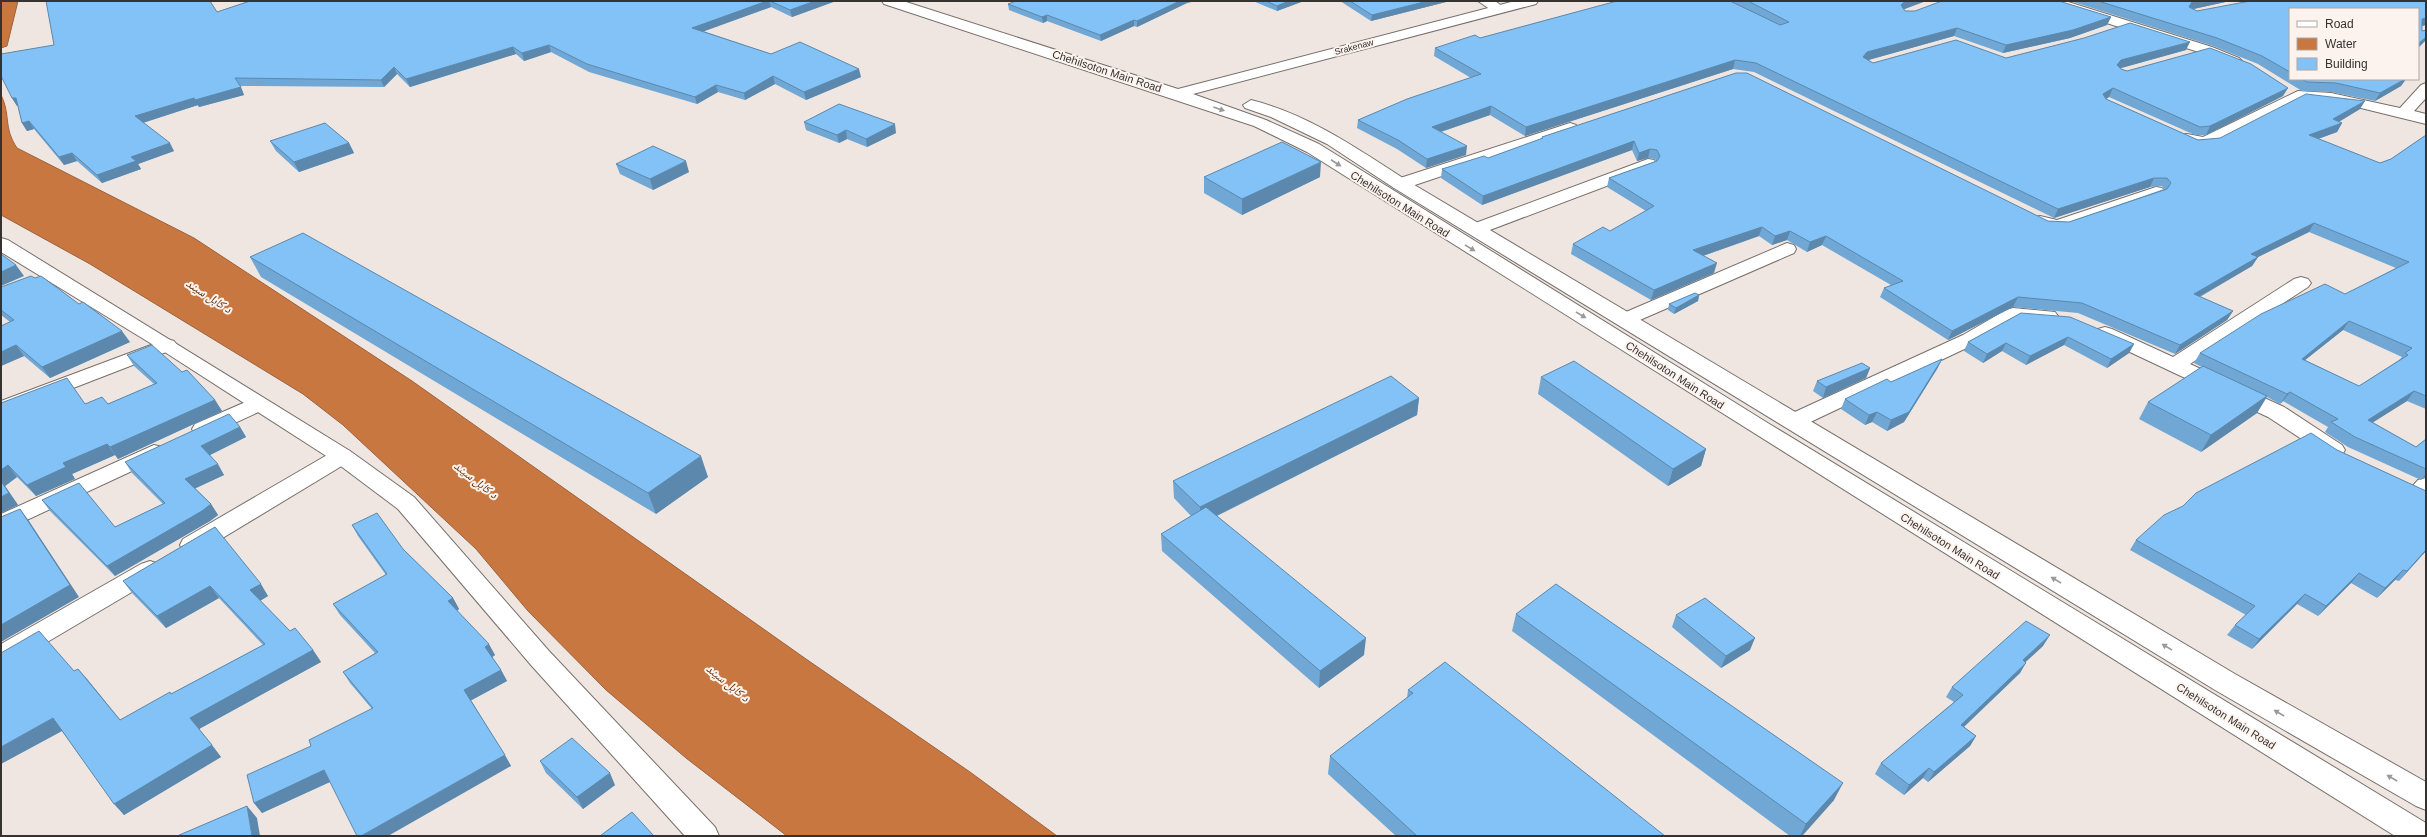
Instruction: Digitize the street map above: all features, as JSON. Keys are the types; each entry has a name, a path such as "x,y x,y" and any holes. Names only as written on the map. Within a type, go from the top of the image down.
{"street":[{"name":"Chehilsoton Main Road","path":"889,1 1176,94 1260,124 1313,148 1763,430 2421,836"},
{"name":"Chehilsoton Main Road","path":"931,1 1277,114 1333,140 1400,184 1626,319 2218,678 2426,797"},
{"path":"1484,1 1499,9"},
{"name":"Srakenaw","path":"1176,94 1531,1"},
{"path":"2052,1 2207,50 2246,66"},
{"path":"2104,32 2125,25"},
{"path":"2184,56 2207,50"},
{"path":"2404,112 2426,88"},
{"path":"2172,132 2193,142 2209,141 2292,92 2404,112 2426,119"},
{"path":"1400,184 1582,124"},
{"path":"1476,229 1648,164"},
{"path":"2026,215 2050,225 2058,226 2156,192"},
{"path":"1,244 39,278 167,345 257,404 342,456 406,503 540,658 704,836"},
{"path":"1626,319 1787,249"},
{"path":"2176,364 2301,283"},
{"path":"1794,421 1970,339 2013,314 2070,318"},
{"path":"2090,326 2176,364 2276,412 2352,460"},
{"path":"1,409 167,345"},
{"path":"1,524 257,404"},
{"path":"1,657 342,456"},
{"path":"2400,481 2424,490"}],"water":[{"path":"1,1 18,1 7,46 1,48"},
{"name":"د کابل سيند","path":"1,95 6,109 10,134 17,148 194,238 412,381 806,659 970,772 1057,836 787,836 686,758 606,690 528,611 476,549 343,425 303,394 90,264 1,215"}],"building":[{"path":"46,1 210,1 217,12 250,1 767,1 692,28 771,54 800,42 859,69 804,92 773,76 744,93 716,85 695,97 587,64 549,45 522,53 513,47 406,79 394,67 381,80 235,78 241,87 195,100 194,98 135,116 170,143 131,157 136,161 97,175 72,153 59,157 29,121 22,123 16,98 12,98 1,76 1,54 54,45"},
{"path":"770,1 815,1 790,10"},
{"path":"1016,1 1180,1 1137,21 1134,20 1100,35 1047,15 1042,17 1008,4"},
{"path":"1266,1 1289,1 1277,6"},
{"path":"1350,1 1428,1 1372,15"},
{"path":"1617,1 1730,1 1780,25 1789,22 1748,1 1906,1 1901,5 1905,11 1915,11 1942,1 2059,1 2111,17 2073,30 2006,45 1957,28 1867,52 1863,57 1873,63 1956,40 2006,58 2084,38 2130,23 2190,42 2121,60 2117,65 2121,69 2127,71 2210,48 2251,64 2288,88 2210,126 2200,127 2113,88 2103,94 2106,99 2198,140 2220,138 2306,94 2365,101 2333,119 2342,123 2309,135 2380,163 2391,159 2426,135 2426,396 2414,391 2368,420 2416,447 2426,439 2426,469 2355,437 2331,422 2338,419 2290,392 2287,394 2200,353 2261,314 2325,284 2345,294 2409,262 2314,223 2251,254 2258,257 2194,294 2233,311 2180,345 2082,303 2018,297 1952,331 1884,288 1903,281 1826,236 1810,242 1790,231 1775,236 1762,227 1693,250 1717,263 1654,290 1573,244 1603,227 1610,231 1654,206 1609,178 1657,161 1660,156 1657,150 1650,149 1639,153 1634,141 1483,196 1442,169 1484,156 1488,158 1543,138 1542,137 1736,73 1747,73 2048,221 2069,222 2167,189 2171,183 2167,178 2154,178 2058,209 1756,63 1735,60 1526,127 1491,106 1432,127 1467,146 1427,159 1398,140 1358,120 1407,99 1481,74 1435,48 1475,35 1480,38","holes":["2349,321 2412,348 2405,353 2408,355 2359,386 2302,359"]},
{"path":"2098,1 2196,1 2192,2 2189,7 2197,11 2250,1 2426,1 2426,18 2422,19 2422,31 2426,30 2426,37 2419,43 2419,8 2289,8 2289,71 2262,56 2217,38"},
{"path":"2304,80 2403,80 2380,93 2336,83 2307,82"},
{"path":"839,104 895,124 866,139 846,130 837,135 804,122"},
{"path":"325,123 349,143 294,162 270,141"},
{"path":"1282,142 1321,162 1242,199 1204,177"},
{"path":"653,146 686,161 650,179 616,164"},
{"path":"303,233 701,456 648,493 250,257"},
{"path":"1,254 16,265 1,272"},
{"path":"31,276 35,278 41,276 79,304 83,302 122,331 42,367 16,345 1,352 1,326 14,320 1,310 1,287"},
{"path":"1695,293 1699,295 1676,308 1669,304"},
{"path":"2021,313 2070,317 2134,344 2111,359 2068,337 2030,356 2006,343 1987,354 1968,342"},
{"path":"152,345 182,372 187,370 215,400 110,447 107,444 63,463 66,467 27,485 8,465 1,470 1,403 67,378 85,404 102,397 108,404 157,383 127,355"},
{"path":"1942,359 1909,412 1891,420 1877,412 1869,415 1845,399 1887,379 1891,382"},
{"path":"1574,361 1706,449 1673,469 1541,377"},
{"path":"1862,363 1870,368 1826,387 1817,381"},
{"path":"2203,366 2267,396 2211,435 2148,402"},
{"path":"1391,376 1419,398 1200,507 1173,481"},
{"path":"229,414 240,427 201,446 218,464 185,479 211,504 202,511 107,566 42,500 79,483 115,527 165,503 125,462"},
{"path":"2311,433 2337,450 2426,491 2426,550 2407,571 2403,570 2385,588 2359,573 2326,606 2305,594 2259,639 2235,625 2255,606 2136,540 2164,515 2183,506 2196,493"},
{"path":"1,481 9,493 1,497"},
{"path":"1206,507 1366,638 1320,671 1161,534"},
{"path":"20,509 70,585 1,625 1,517"},
{"path":"377,513 403,549 453,598 448,601 489,644 485,647 501,670 464,690 505,755 361,836 357,836 324,770 254,803 247,775 311,746 309,740 373,708 343,672 378,652 333,604 387,574 352,525"},
{"path":"215,527 261,584 250,590 290,631 295,628 313,650 190,718 212,745 114,804 53,718 1,747 1,653 39,631 74,671 78,669 120,720 170,692 171,694 265,644 210,586 157,616 123,581"},
{"path":"1556,584 1843,783 1806,824 1516,614"},
{"path":"1705,598 1755,638 1726,656 1676,615"},
{"path":"2026,621 2050,635 2023,660 2026,663 1961,725 1976,736 1934,772 1929,768 1909,785 1881,763 1963,695 1952,687"},
{"path":"1445,662 1665,836 1417,836 1330,756 1413,693 1408,690"},
{"path":"572,738 610,773 577,797 540,761"},
{"path":"247,806 252,836 177,836"},
{"path":"632,812 654,836 600,836"}]}
